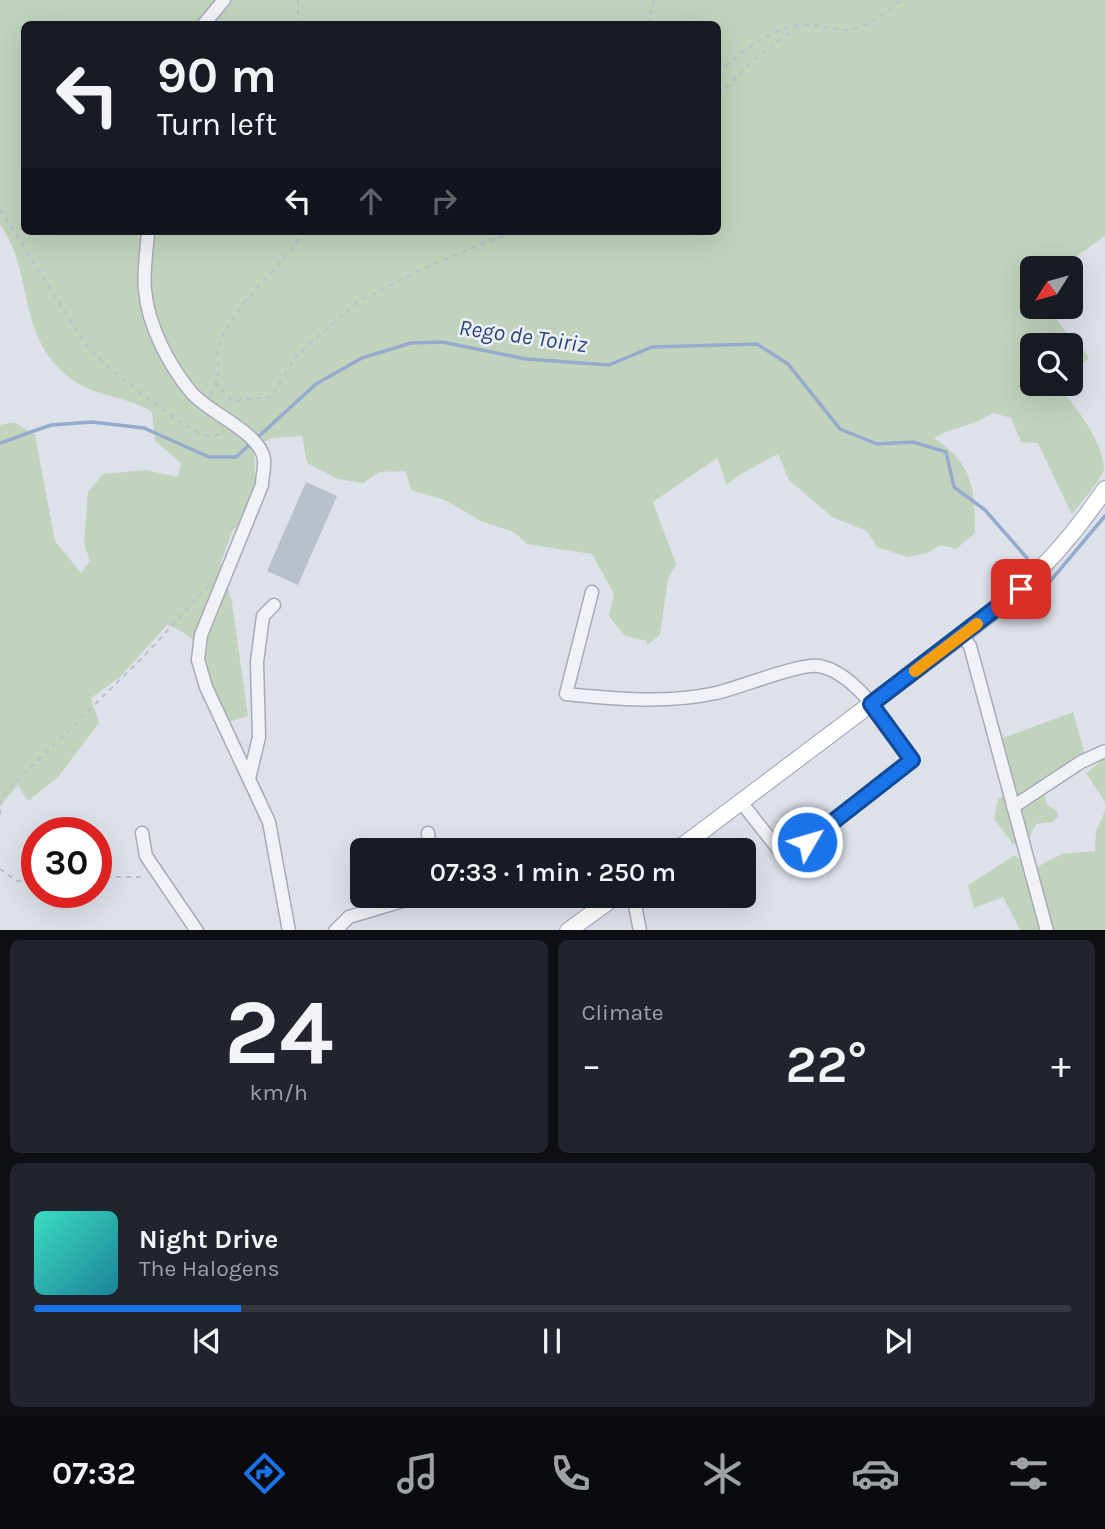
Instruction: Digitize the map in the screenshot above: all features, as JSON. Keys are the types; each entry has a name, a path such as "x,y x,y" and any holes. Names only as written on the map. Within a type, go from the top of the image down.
{"main road":[{"path":"693,838 1041,572 1076,532 1105,489"},
{"path":"568,930 599,908"}],"street":[{"path":"206,21 224,0"},
{"path":"148,235 145,288 156,332 189,389 203,406 239,429 262,454 262,485 201,635 198,660 206,687 269,822 289,930"},
{"path":"592,592 566,694 618,699 679,699 715,694 803,668 819,666 854,686 871,704 912,760 786,859 741,802"},
{"path":"249,779 259,737 257,662 263,616 274,605"},
{"path":"962,635 970,646 1047,930"},
{"path":"1013,807 1081,762 1105,751"},
{"path":"142,833 146,856 197,930"},
{"path":"428,833 429,838"},
{"path":"335,930 349,917 379,908"},
{"path":"636,908 640,930"}],"path":[{"path":"298,0 298,21"},
{"path":"649,21 654,0"},
{"path":"721,69 743,49 800,25 848,30 872,22 901,0"},
{"path":"721,92 763,52 800,25"},
{"path":"0,209 87,347 99,360 195,430 208,436 239,429"},
{"path":"301,235 284,262 264,278 217,349 218,376 215,382 232,401 271,397 297,355 358,302 378,289 506,235"},
{"path":"0,815 1,797 146,654 210,583"},
{"path":"0,869 17,881 21,881"},
{"path":"112,878 160,879"}],"green space":[{"path":"0,0 1105,0 1105,236 1077,256 1020,256 1020,319 1057,319 1067,333 1020,333 1020,396 1066,396 1094,437 1103,460 1104,470 1072,515 1038,443 1021,442 1011,418 993,413 934,438 957,457 969,478 974,503 975,533 956,549 941,545 927,553 907,557 877,547 867,531 832,517 789,480 778,454 739,475 727,485 717,458 653,502 676,564 668,579 660,635 647,645 647,641 625,636 609,616 614,594 592,554 527,544 514,532 481,521 445,500 411,490 406,471 380,472 363,483 338,479 307,463 302,436 273,438 254,446 256,494 246,515 232,532 221,562 232,603 248,716 230,722 213,693 195,644 189,637 167,625 120,677 91,698 99,723 58,777 28,801 18,785 0,806 0,425 14,422 35,435 55,541 81,573 90,561 84,543 88,492 103,474 146,470 178,477 181,463 155,441 152,412 134,403 85,387 56,365 43,347 34,327 11,243 0,224"},
{"path":"1083,349 1089,358 1083,363"},
{"path":"1073,712 1085,755 1043,787 1047,805 1056,810 1058,817 1053,822 1036,824 1025,846 1013,844 994,819 998,799 1014,790 995,741"},
{"path":"1105,758 1105,802 1086,773"},
{"path":"1105,811 1105,930 1020,930 1003,897 974,908 968,885 1015,855 1031,870 1062,854 1095,851 1096,832"}],"building":[{"path":"306,482 337,496 298,585 267,571"}],"waterway":[{"name":"Rego de Toiriz","path":"0,443 51,425 92,422 144,428 209,457 236,457 316,384 362,358 411,343 442,342 526,359 609,365 652,347 757,344 788,364 840,429 877,444 913,442 946,452 954,487 985,510 1027,558"},
{"name":"Rego de Toiriz","path":"1047,585 1105,516"}],"slow traffic":[{"path":"915,671 977,624"}],"route":[{"path":"807,842 912,760 871,704 1021,589"}]}
